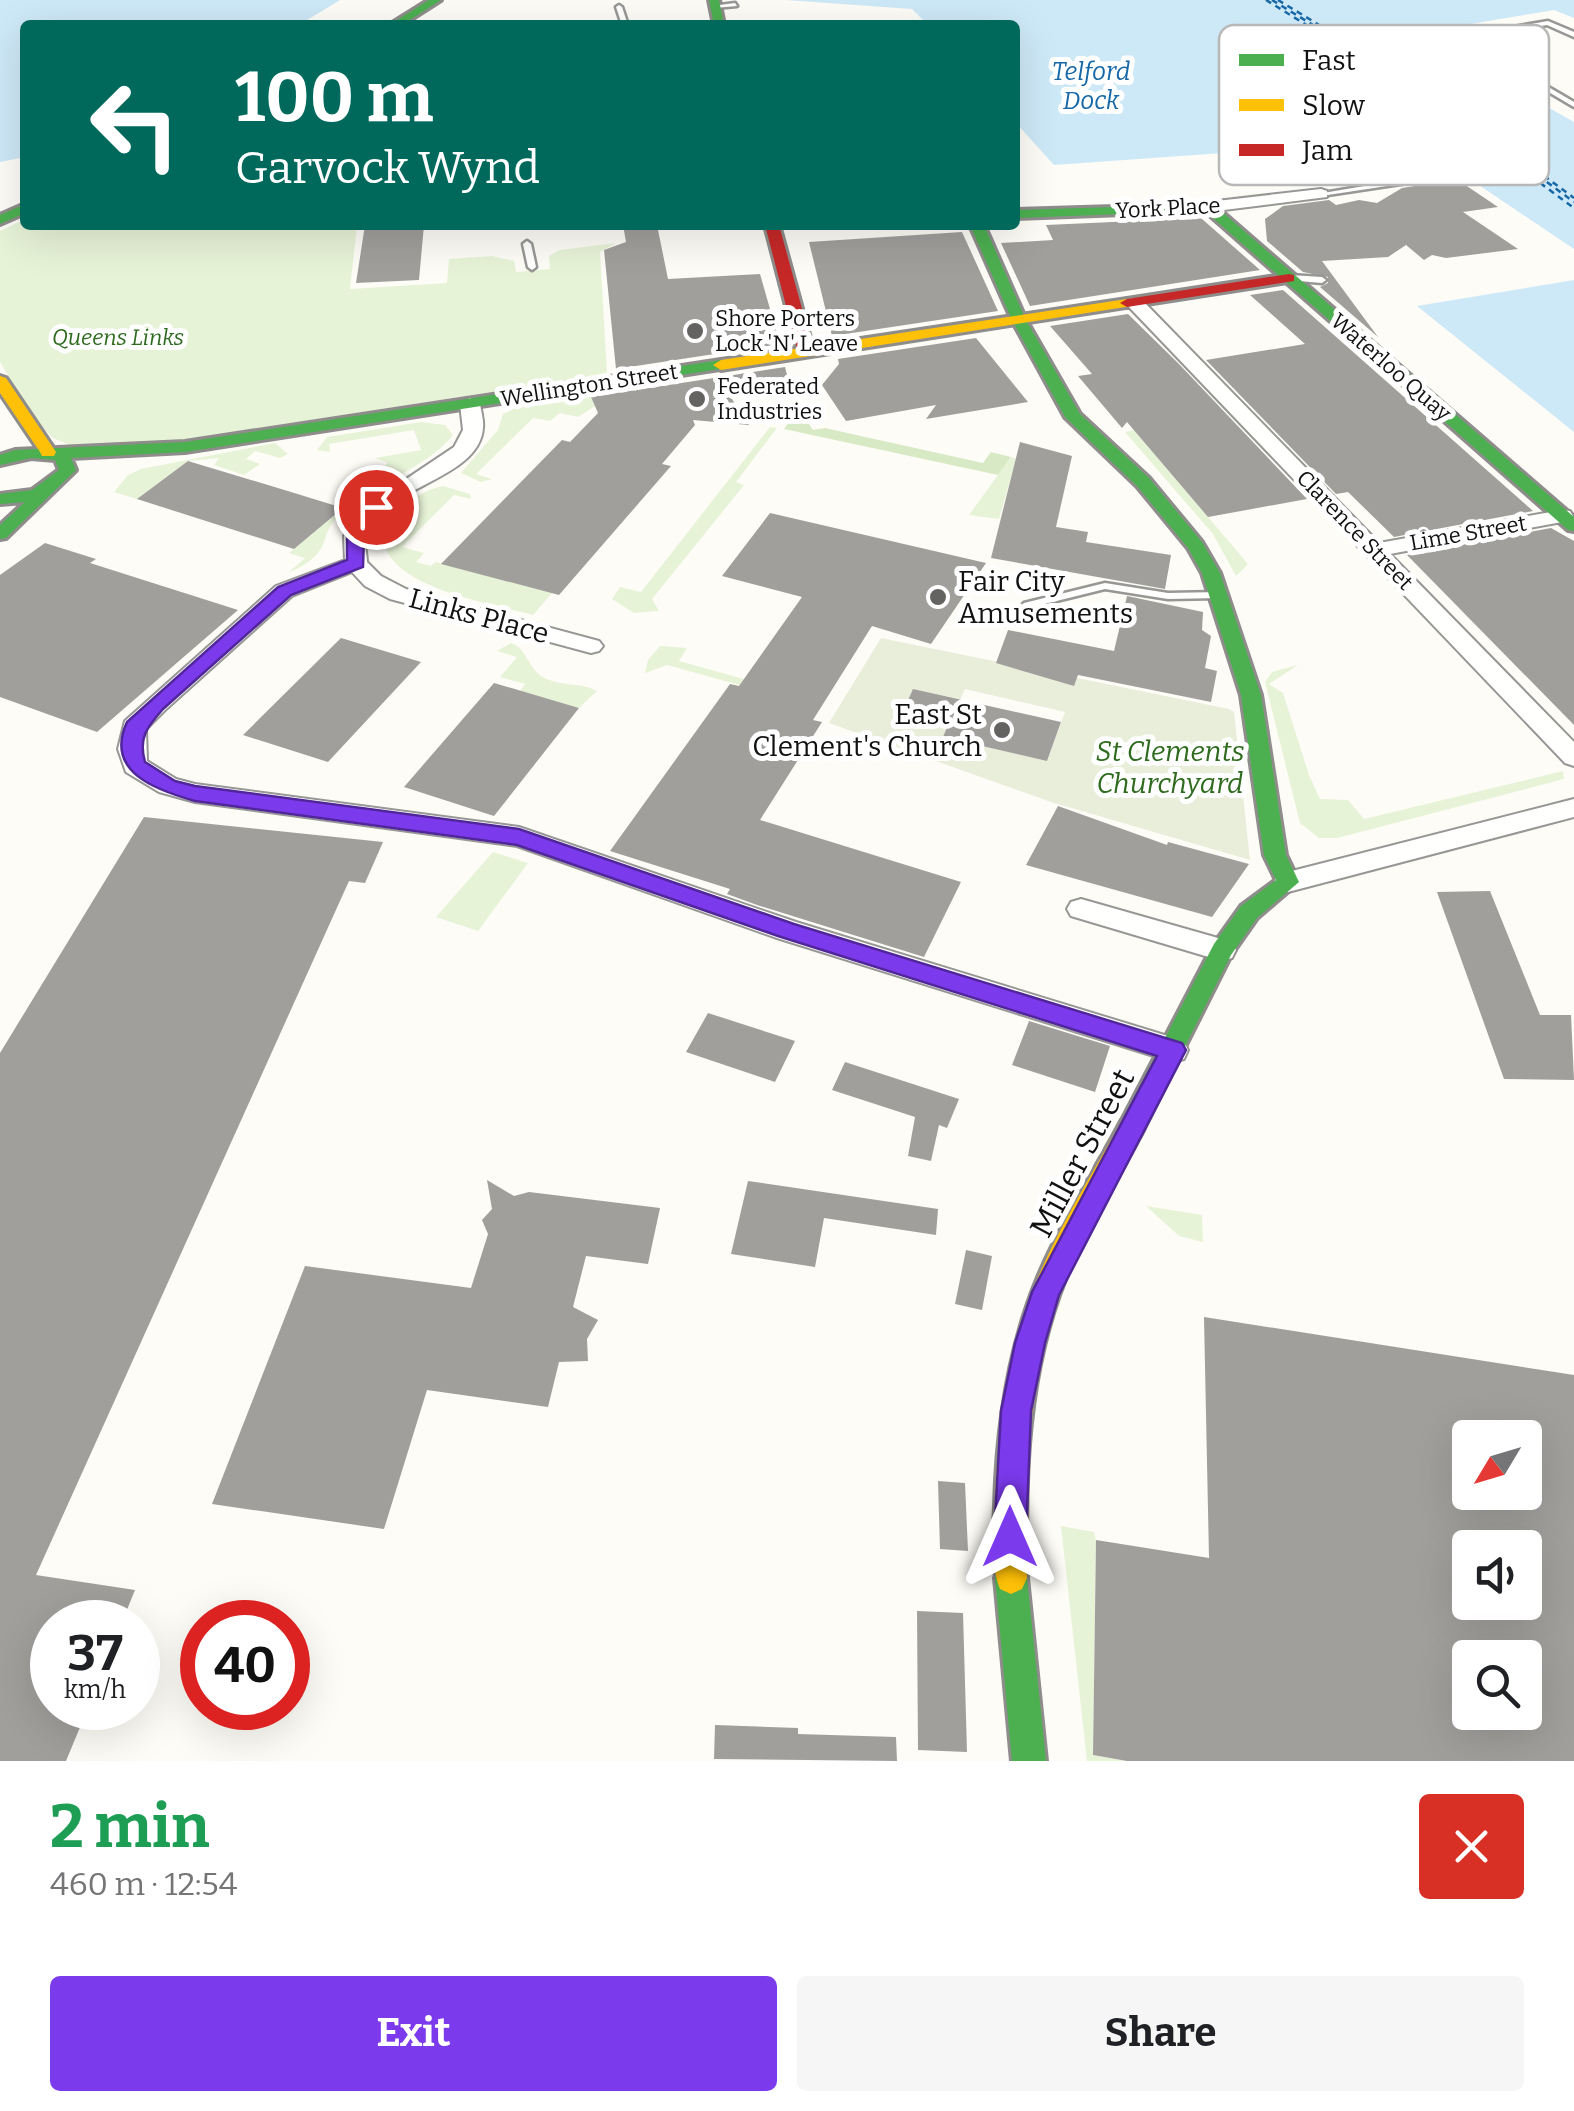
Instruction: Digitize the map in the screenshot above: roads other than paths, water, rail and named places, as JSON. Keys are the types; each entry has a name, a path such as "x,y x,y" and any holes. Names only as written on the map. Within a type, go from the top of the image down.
{"street":[{"path":"402,20 436,0"},
{"name":"York Place","path":"1020,214 1321,194"},
{"name":"Waterloo Quay","path":"1197,203 1568,521"},
{"path":"773,230 806,352"},
{"path":"980,230 1019,320 1073,418 1122,459 1162,504 1196,546 1221,595 1251,695 1275,855 1288,882 1574,808"},
{"name":"Wellington Street","path":"0,458 27,452 185,447 1289,278"},
{"name":"Clarence Street","path":"1135,303 1574,757"},
{"path":"0,534 68,470 62,458 51,453 7,398"},
{"path":"0,458 14,434 7,398"},
{"path":"470,404 476,422 472,439 446,464 370,512 356,535 356,563 284,591 134,727 131,749 136,766 168,786 195,793 519,837 786,930 1173,1050"},
{"name":"Wellington Street","path":"0,499 27,497 185,447"},
{"name":"Lime Street","path":"1374,550 1568,521"},
{"name":"Links Place","path":"356,563 390,592 591,646"},
{"name":"Miller Street","path":"1029,1761 1010,1573 1012,1455 1020,1394 1046,1292 1222,950 1249,912 1288,882"},
{"path":"1080,909 1222,950"}],"lane":[{"path":"619,7 623,20"},
{"path":"1536,25 1548,23 1574,35"},
{"path":"1549,91 1574,106"},
{"path":"1321,194 1379,185"},
{"path":"527,244 532,267"},
{"path":"1289,278 1322,280"},
{"path":"1028,605 1105,586 1168,596 1221,595"}],"water":[{"path":"0,0 340,0 307,20 20,20 20,158 0,162"},
{"name":"Telford Dock","path":"786,0 1574,0 1574,18 1554,10 1464,25 1219,25 1219,153 1054,165 1020,128 1020,20 923,20 912,9"},
{"name":"Telford Dock","path":"1549,108 1574,122 1574,249 1479,185 1549,185"},
{"path":"1574,280 1574,432 1417,306"}],"place":[{"name":"Shore Porters Lock 'N' Leave","path":"695,331"},
{"name":"Federated Industries","path":"697,399"},
{"name":"Fair City Amusements","path":"938,597"},
{"name":"East St Clement's Church","path":"1002,730"}],"park label":[{"name":"Queens Links","path":"118,337"},
{"name":"St Clements Churchyard","path":"1170,767"}]}
